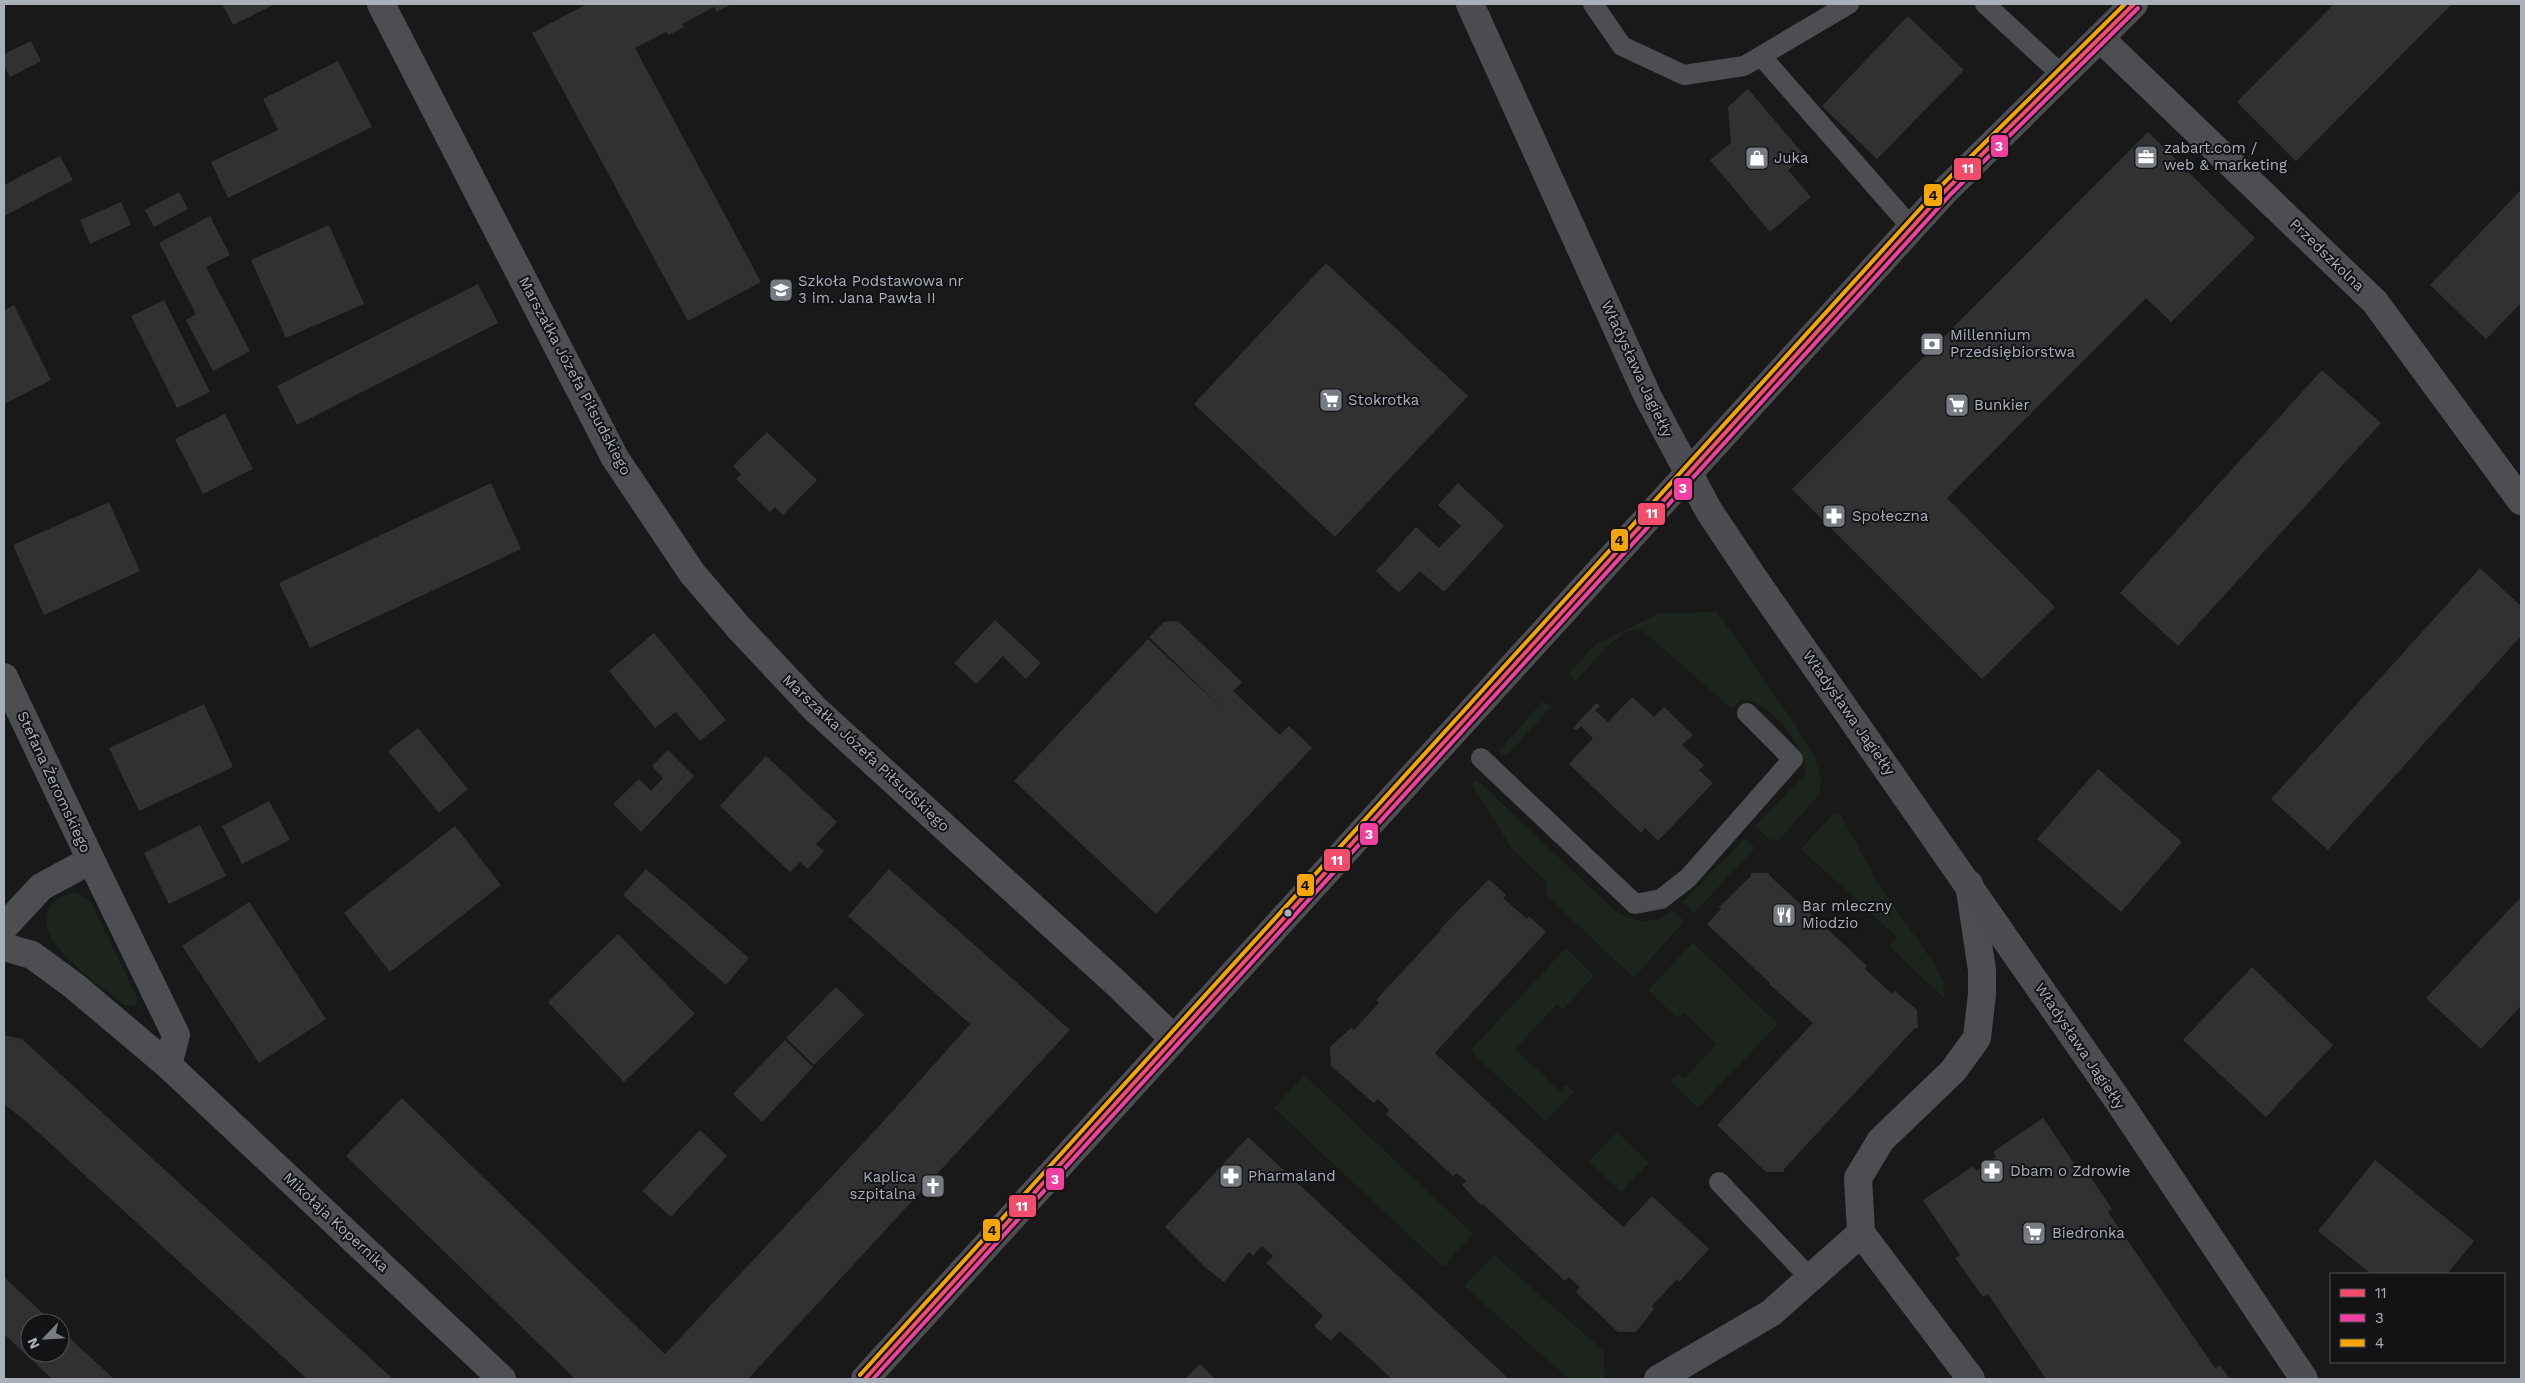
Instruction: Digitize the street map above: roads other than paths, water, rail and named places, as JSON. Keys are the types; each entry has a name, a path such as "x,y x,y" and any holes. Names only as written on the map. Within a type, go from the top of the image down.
{"main road":[{"name":"Władysława Jagiełły","path":"1470,4 1637,372 1688,474 1753,577 1969,884 2117,1100 2304,1379"}],"street":[{"name":"Marszałka Józefa Piłsudskiego","path":"381,4 615,458 692,573 738,628 816,710 1109,977 1174,1039"},
{"path":"865,1379 1946,191 2134,4"},
{"name":"Przedszkolna","path":"2100,38 2375,302 2521,501"},
{"name":"Stefana Żeromskiego","path":"4,677 91,860"},
{"path":"4,927 41,887 91,860 176,1035 168,1065"},
{"path":"1969,884 1982,970 1982,994 1977,1038 1952,1071 1881,1140 1858,1178 1861,1233 1971,1379"},
{"name":"Mikołaja Kopernika","path":"4,947 32,955 73,985 168,1065 502,1379"},
{"path":"1658,1379 1771,1313 1861,1233"}],"lane":[{"path":"1593,4 1622,46 1684,75 1744,66 1849,4"},
{"path":"1985,4 2062,75"},
{"path":"1761,56 1912,228"},
{"path":"1481,758 1635,904 1661,899 1688,878 1793,759 1747,713"},
{"path":"1719,1182 1810,1278"}],"place":[{"name":"zabart.com / web & marketing","path":"2146,157"},
{"name":"Juka","path":"1757,158"},
{"name":"Szkoła Podstawowa nr 3 im. Jana Pawła II","path":"781,290"},
{"name":"Millennium Przedsiębiorstwa","path":"1932,344"},
{"name":"Stokrotka","path":"1331,400"},
{"name":"Bunkier","path":"1957,405"},
{"name":"Społeczna","path":"1834,516"},
{"name":"Bar mleczny Miodzio","path":"1784,915"},
{"name":"Dbam o Zdrowie","path":"1992,1171"},
{"name":"Pharmaland","path":"1231,1176"},
{"name":"Kaplica szpitalna","path":"933,1186"},
{"name":"Biedronka","path":"2034,1233"}]}
